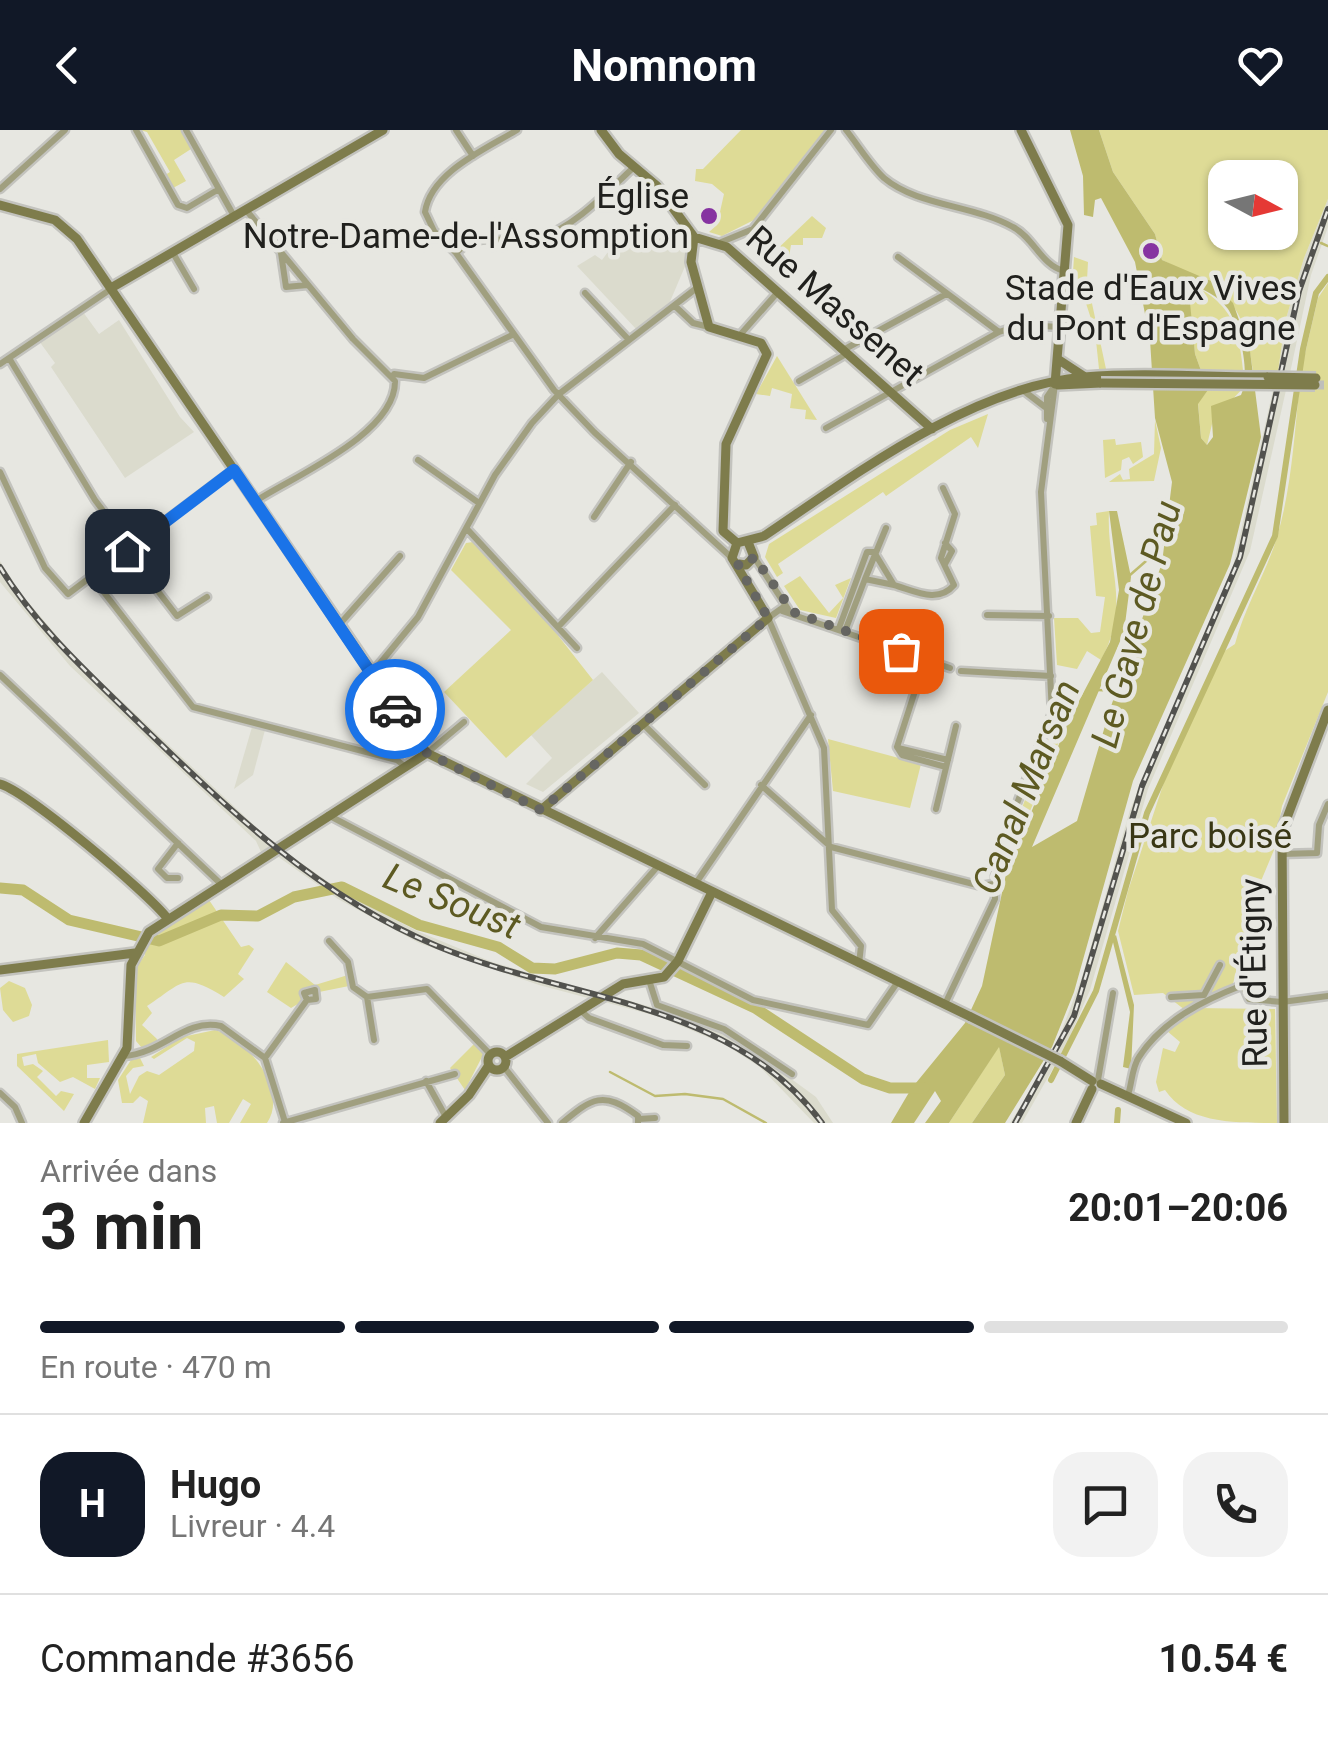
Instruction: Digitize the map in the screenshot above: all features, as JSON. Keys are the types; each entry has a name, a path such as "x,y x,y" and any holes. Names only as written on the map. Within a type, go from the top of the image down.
{"street":[{"path":"136,130 178,205 186,208 219,188"},
{"path":"186,130 234,216"},
{"path":"0,364 112,288 383,130"},
{"path":"456,130 473,156"},
{"path":"517,130 450,172 425,212 434,231 456,253 512,336 559,394 594,432 735,561 768,618 826,762 832,910 861,946 859,964"},
{"path":"601,130 657,186 694,237 691,262 709,328"},
{"path":"720,243 753,229 832,130"},
{"path":"846,130 889,181 910,194 956,204 1018,229 1053,268 1066,272"},
{"path":"944,1005 995,900 995,860 1052,713 1042,492 1062,327 1065,215 1024,130"},
{"path":"0,189 60,132"},
{"path":"456,253 468,242 489,236 538,239 582,212 634,167"},
{"path":"0,204 44,216 66,228 112,288 427,753 1060,1061 1096,1083 1186,1123"},
{"path":"246,210 353,339 392,373 424,378 512,336"},
{"name":"Rue Massenet","path":"694,237 720,243 847,351 932,430"},
{"path":"172,252 194,289"},
{"path":"282,252 286,287 307,285"},
{"path":"898,257 999,332"},
{"path":"372,674 418,617 480,504 532,423 559,394 698,287"},
{"path":"740,335 778,292"},
{"path":"585,293 629,340"},
{"path":"799,381 946,294"},
{"path":"674,306 693,323 740,335 761,344 767,354 726,444 723,531 748,548 784,609 947,667"},
{"path":"826,428 999,332 1022,325 1062,327"},
{"path":"9,358 95,500 177,616 207,596"},
{"path":"1059,360 1085,377 1101,380"},
{"path":"255,502 302,478 356,438 393,396 392,373"},
{"path":"735,561 764,536 932,430 1024,390 1085,377"},
{"path":"1055,384 1101,380 1316,382"},
{"path":"1048,426 1045,407 1055,384"},
{"path":"1024,390 1045,407"},
{"path":"418,460 480,504"},
{"path":"594,517 631,462"},
{"path":"0,472 45,568 63,591 71,593 234,470"},
{"path":"865,579 943,595 954,585 940,553 955,514 943,488"},
{"path":"558,626 674,505"},
{"path":"842,630 867,552 881,547 886,528"},
{"path":"468,530 577,648"},
{"path":"735,561 746,565 748,548"},
{"path":"874,552 894,585"},
{"path":"842,630 874,552"},
{"path":"338,626 400,556"},
{"path":"92,577 188,705 403,765"},
{"path":"541,810 768,618 784,609"},
{"path":"987,615 1049,616"},
{"path":"925,660 897,747 947,764"},
{"path":"961,670 1051,676"},
{"path":"0,674 222,885"},
{"name":"Rue d'Étigny","path":"1284,1123 1280,854 1289,807 1328,710"},
{"path":"695,884 810,716"},
{"path":"84,1123 124,1056 129,1040 137,949 149,932 427,753 464,722"},
{"path":"642,724 705,785"},
{"path":"936,809 956,726"},
{"path":"403,765 418,742"},
{"path":"0,784 13,788 167,918"},
{"path":"761,785 831,848 981,886 994,884"},
{"path":"1280,854 1317,853 1320,825 1328,804"},
{"path":"328,815 541,927 643,944 759,1002 868,1025 897,983"},
{"path":"178,843 158,868 167,878 178,878"},
{"path":"595,938 658,866"},
{"path":"329,941 348,962 353,988 367,997 427,989 496,1070 579,1009 624,984 664,977 676,963 712,892"},
{"path":"0,970 137,949"},
{"path":"1171,998 1204,995 1220,964"},
{"path":"1244,967 1243,985 1249,998 1282,1002 1328,996"},
{"path":"649,979 657,1005 724,1029 792,1074"},
{"path":"1128,1095 1137,1060 1169,1026 1200,1001 1243,985"},
{"path":"1076,1123 1096,1083 1113,993"},
{"path":"367,997 374,1040"},
{"path":"265,1058 306,1000"},
{"path":"579,1009 590,1018 662,1045 687,1046"},
{"path":"124,1056 147,1053 180,1032 214,1024 227,1028 265,1058 284,1123 454,1074"},
{"path":"129,1040 147,1053"},
{"path":"490,1060 504,1062 548,1123"},
{"path":"426,1081 443,1120 469,1095 490,1060"},
{"path":"0,1093 15,1107 22,1123"},
{"path":"562,1123 589,1101 603,1098 639,1121 655,1118"},
{"path":"312,1112 318,1123"}],"shaded area":[{"path":"1070,130 1099,130 1113,172 1155,234 1162,260 1211,281 1233,303 1250,351 1261,437 1230,564 1133,781 1074,992 1052,1047 1005,1123 972,1123 1005,1075 999,1047 949,1123 925,1123 941,1101 935,1091 914,1123 891,1123 911,1089 965,1023 982,986 1006,874 1068,722 1110,642 1119,590 1109,511 1117,511 1131,577 1124,632 1032,847 1077,821 1110,709 1162,563 1172,482 1155,418 1150,340 1135,262 1101,198 1095,200 1093,217 1084,215 1083,176","holes":["1188,282 1228,309 1240,339 1244,364 1241,395 1211,406 1213,437 1207,445 1201,438 1198,404 1208,390 1195,354"]},
{"path":"1328,199 1328,227 1311,275 1290,373 1278,372 1285,322 1304,258"},
{"path":"631,221 647,246 677,228 686,264 669,304 637,330 577,266 595,255 602,260"},
{"path":"83,312 99,334 119,320 180,417 194,432 125,478 51,367 55,363 39,341"},
{"path":"1273,390 1286,390 1250,551 1148,789 1090,990 1062,1055 1054,1051 1082,977 1130,810 1233,566"},
{"path":"0,561 22,595 76,658 273,843 269,847 261,852 256,841 70,666 0,582"},
{"path":"602,672 639,713 543,792 526,784 552,758 531,735"},
{"path":"252,727 265,730 253,775 234,789"},
{"path":"284,851 340,890 417,931 492,962 597,993 588,998 539,985 419,943 338,899 277,856"},
{"path":"1116,935 1134,1005 1131,1069 1123,1067 1130,1012 1112,938"},
{"path":"609,995 679,1015 738,1040 816,1097 833,1123 814,1123 760,1067 724,1044 660,1017 601,1001"},
{"path":"1048,1062 1055,1065 1022,1123 1010,1123"}],"green space":[{"path":"140,130 181,130 191,149 174,160 186,181 173,188 165,175 170,172 147,132"},
{"path":"741,130 825,130 756,219 722,236 709,232 717,225 724,194 712,184 695,181 696,169 703,169"},
{"path":"1099,130 1328,130 1328,199 1304,258 1285,322 1278,372 1253,371 1236,311 1216,289 1162,260 1155,234 1113,172"},
{"path":"812,216 826,228 822,238 803,238 803,245 791,245 789,257 797,263 787,269 771,255"},
{"path":"1074,257 1088,262 1087,280 1106,369 1099,369 1095,331 1079,282 1072,287"},
{"path":"1187,282 1227,312 1238,337 1243,368 1245,386 1213,420 1207,445 1201,438 1198,403 1208,390 1195,354"},
{"name":"Parc boisé","path":"1328,283 1328,692 1282,806 1274,850 1253,900 1233,984 1185,1010 1163,993 1134,995 1118,931 1166,776 1223,652 1235,644 1277,537 1289,483 1299,391 1315,389 1316,373 1301,371 1318,298"},
{"path":"777,356 817,420 805,419 806,410 790,408 792,394 772,388 770,396 756,394"},
{"path":"988,414 978,448 971,437 886,496 883,492 778,564 783,573 777,577 765,557 769,544 950,430"},
{"path":"1155,420 1161,448 1154,481 1109,482 1120,474 1123,480 1130,479 1129,469 1154,454"},
{"path":"1115,439 1116,445 1141,442 1143,457 1133,464 1129,457 1122,460 1121,470 1105,478 1103,440"},
{"path":"1109,511 1116,586 1110,640 1101,660 1087,651 1077,669 1057,665 1054,618 1078,618 1091,633 1100,632 1105,597 1096,596 1090,526 1097,525 1096,513"},
{"path":"473,542 538,610 593,680 506,758 444,692 511,630 451,570 466,543"},
{"path":"800,576 829,613 843,598 835,585 851,578 836,618 800,610 784,586"},
{"path":"1060,709 1068,720 1000,883 998,870"},
{"path":"828,739 921,764 910,808 833,791"},
{"path":"209,900 241,947 249,945 254,949 238,974 244,979 224,997 191,982 168,991 147,1006 152,1013 142,1025 157,1039 156,1045 142,1048 136,1041 135,969 145,955 144,948 151,937"},
{"path":"286,962 315,985 348,975 349,986 319,992 306,987 301,991 303,1001 291,1008 267,992"},
{"path":"9,981 25,988 32,1005 29,1016 13,1022 3,1010 0,988"},
{"path":"1194,1008 1275,1009 1277,1123 1212,1119 1185,1109 1165,1090 1159,1092 1156,1082 1163,1048 1175,1052 1180,1042 1167,1031"},
{"path":"215,1030 240,1044 262,1068 273,1096 267,1123 240,1123 251,1104 243,1099 229,1123 217,1123 214,1106 205,1108 206,1123 143,1123 148,1101 140,1096 133,1103 122,1103 118,1080 131,1060 140,1058 144,1066 133,1068 126,1076 130,1094 139,1076 147,1071 159,1075 194,1051 195,1042 187,1038 154,1059 151,1057 182,1037"},
{"path":"108,1040 109,1062 87,1065 87,1078 100,1078 95,1089 73,1077 60,1082 38,1063 36,1054 22,1057 24,1066 33,1064 43,1071 37,1077 56,1096 61,1091 74,1094 64,1111 17,1066 17,1054"},
{"path":"475,1043 484,1053 465,1090 450,1068"},
{"path":"999,1046 1005,1075 972,1123 949,1123"}],"waterway":[{"path":"1321,243 1328,246"},
{"path":"1051,1080 1096,991 1147,813 1275,536 1303,349 1316,293 1328,277"},
{"name":"Le Gave de Pau","path":"1130,575 1161,548 1168,515"},
{"path":"1098,690 1120,691"},
{"name":"Le Soust","path":"0,888 23,890 69,920 159,941 221,915 258,916 294,897 342,887 419,925 498,947 532,968 555,969 617,953 641,955 755,1008 863,1079 890,1088 924,1088"},
{"path":"610,1072 655,1096 685,1094 723,1099 766,1123"},
{"path":"1117,1123 1118,1110"}],"tunnel":[{"path":"1315,385 1328,385"}],"railway":[{"path":"1015,1123 1074,1016 1142,786 1240,557 1299,291 1328,209"},
{"path":"0,567 46,629 99,684 240,817 313,876 393,926 437,946 695,1027 742,1051 785,1082 822,1123"}],"way so far":[{"path":"395,709 427,753 541,810 768,618 738,564 746,565 754,557 785,606 793,612 901,651"}],"place":[{"name":"Église Notre-Dame-de-l'Assomption","path":"709,216"},
{"name":"Stade d'Eaux Vives du Pont d'Espagne","path":"1151,251"}],"route":[{"path":"127,551 234,470 395,709"}],"water label":[{"name":"Canal Marsan","path":"1026,787"}]}
